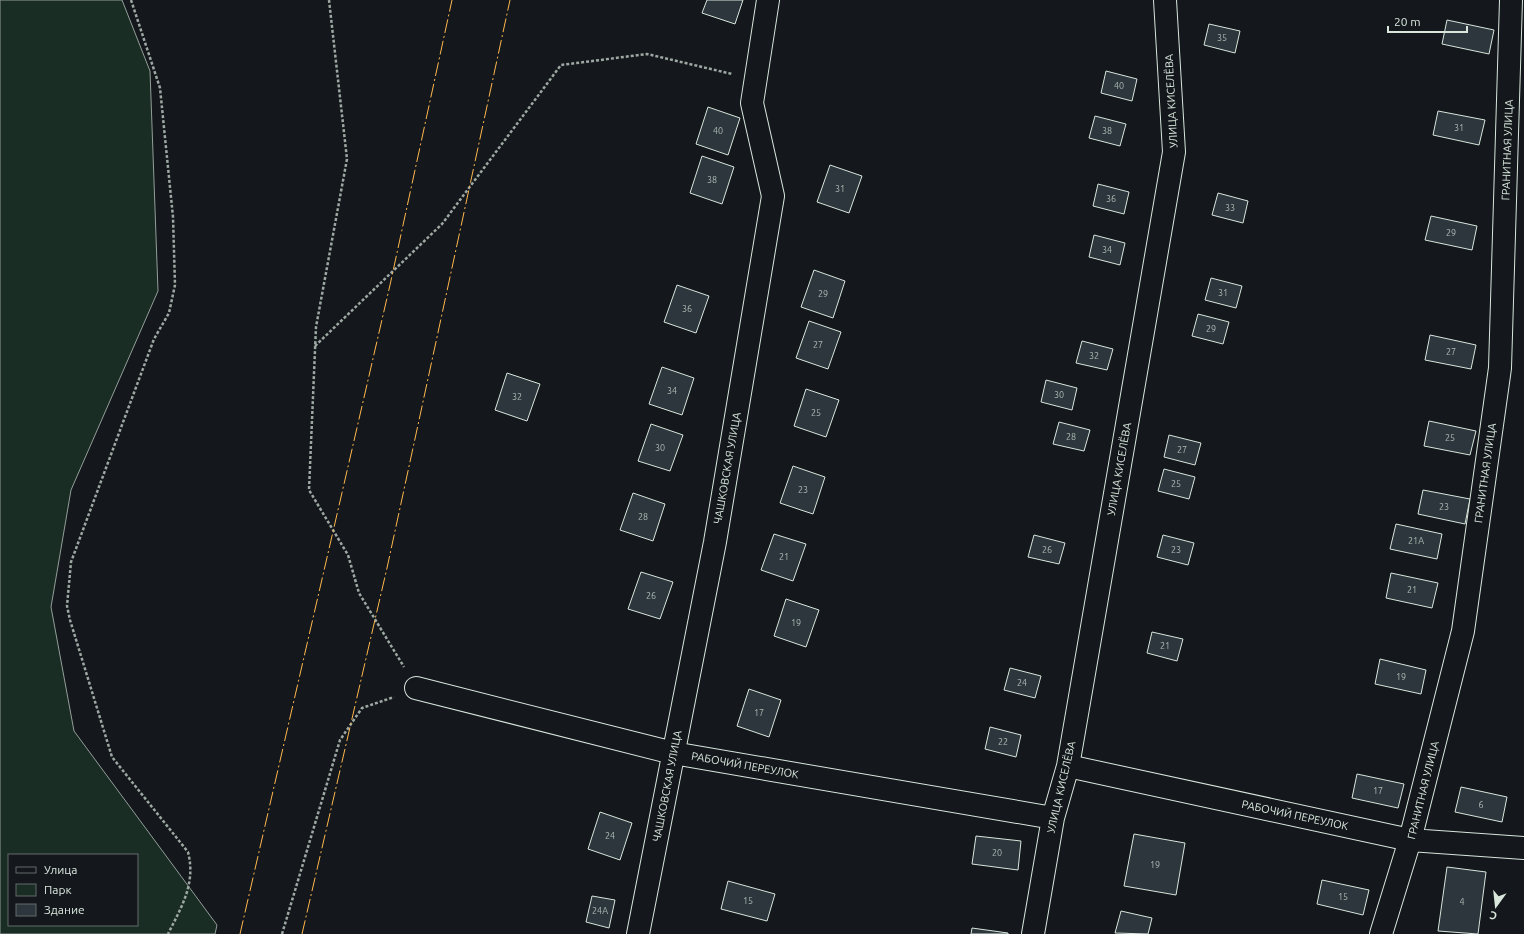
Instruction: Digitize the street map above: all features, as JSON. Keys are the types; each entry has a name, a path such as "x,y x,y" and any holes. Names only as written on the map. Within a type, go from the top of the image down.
{"street":[{"name":"ЧАШКОВСКАЯ УЛИЦА","path":"638,934 715,542 773,196 752,103 768,0"},
{"name":"УЛИЦА КИСЕЛЁВА","path":"1033,934 1053,818 1068,766 1174,152 1165,0"},
{"name":"ГРАНИТНАЯ УЛИЦА","path":"1381,934 1410,840 1463,631 1500,368 1511,0"},
{"name":"РАБОЧИЙ ПЕРЕУЛОК","path":"416,688 673,753 1053,818"},
{"name":"РАБОЧИЙ ПЕРЕУЛОК","path":"1068,766 1410,840 1524,848"}],"path":[{"path":"131,0 160,88 174,217 175,285 169,313 154,339 71,562 67,606 112,757 188,852 191,865 187,896 168,934"},
{"path":"282,934 340,740 362,708 416,688 359,592 348,555 309,490 316,327 346,159 329,0"},
{"path":"315,346 442,224 561,65 647,54 756,80"}],"green space":[{"path":"0,0 122,0 150,71 158,291 71,490 51,607 74,731 217,925 215,934 0,934"}],"building":[{"path":"707,0 743,0 735,24 702,13"},
{"path":"1447,20 1494,30 1489,54 1442,44"},
{"path":"1209,24 1240,31 1235,53 1204,45"},
{"path":"1106,71 1137,79 1132,101 1101,93"},
{"path":"708,107 740,118 728,155 696,144"},
{"path":"1438,111 1485,120 1479,145 1433,135"},
{"path":"1095,116 1126,124 1120,146 1089,138"},
{"path":"702,156 734,167 722,204 690,193"},
{"path":"830,165 862,176 849,213 817,202"},
{"path":"1098,184 1129,192 1124,214 1093,206"},
{"path":"1218,193 1248,201 1243,223 1212,215"},
{"path":"1431,216 1477,226 1472,250 1425,240"},
{"path":"1094,235 1125,243 1120,265 1089,257"},
{"path":"814,270 845,281 833,318 801,307"},
{"path":"1211,278 1242,286 1236,308 1205,300"},
{"path":"677,285 709,296 696,333 664,322"},
{"path":"1198,314 1229,322 1223,344 1192,336"},
{"path":"809,321 841,332 828,369 796,358"},
{"path":"1430,335 1476,345 1471,369 1425,360"},
{"path":"1082,341 1113,349 1107,370 1076,363"},
{"path":"662,367 694,378 682,415 649,404"},
{"path":"507,373 540,384 527,421 495,410"},
{"path":"1046,380 1077,388 1072,410 1041,402"},
{"path":"806,389 839,400 826,437 794,426"},
{"path":"1429,421 1476,431 1470,455 1424,446"},
{"path":"1059,422 1090,430 1084,451 1053,444"},
{"path":"651,424 683,435 670,471 638,461"},
{"path":"1169,435 1201,443 1195,465 1164,457"},
{"path":"793,466 825,477 813,514 780,503"},
{"path":"1164,469 1195,477 1189,499 1158,491"},
{"path":"1423,490 1470,499 1465,524 1418,514"},
{"path":"633,493 665,504 653,541 620,530"},
{"path":"1396,524 1442,534 1437,559 1390,549"},
{"path":"774,534 806,544 793,581 761,570"},
{"path":"1034,535 1065,543 1059,564 1028,557"},
{"path":"1163,535 1194,543 1188,565 1157,557"},
{"path":"641,572 673,582 660,619 628,609"},
{"path":"1391,573 1438,583 1432,608 1386,598"},
{"path":"786,599 819,610 806,647 774,636"},
{"path":"1152,632 1183,639 1177,661 1147,653"},
{"path":"1380,659 1426,670 1421,694 1375,684"},
{"path":"1010,668 1041,676 1035,698 1004,690"},
{"path":"749,689 781,700 769,737 737,726"},
{"path":"990,727 1021,735 1016,757 985,749"},
{"path":"1357,774 1404,784 1398,808 1352,798"},
{"path":"1461,787 1507,797 1502,822 1455,812"},
{"path":"600,812 632,823 620,860 588,849"},
{"path":"1134,834 1185,843 1176,895 1124,886"},
{"path":"976,836 1021,841 1018,870 972,864"},
{"path":"1447,867 1486,872 1478,934 1438,931"},
{"path":"1322,880 1369,890 1363,915 1317,904"},
{"path":"728,881 775,894 767,921 721,909"},
{"path":"592,896 615,900 609,928 586,922"},
{"path":"1121,911 1152,918 1148,934 1115,933"},
{"path":"972,928 1008,933 1008,934 971,934"}],"power":[{"path":"240,934 390,285 452,0"},
{"path":"302,934 387,568 510,0"}]}
